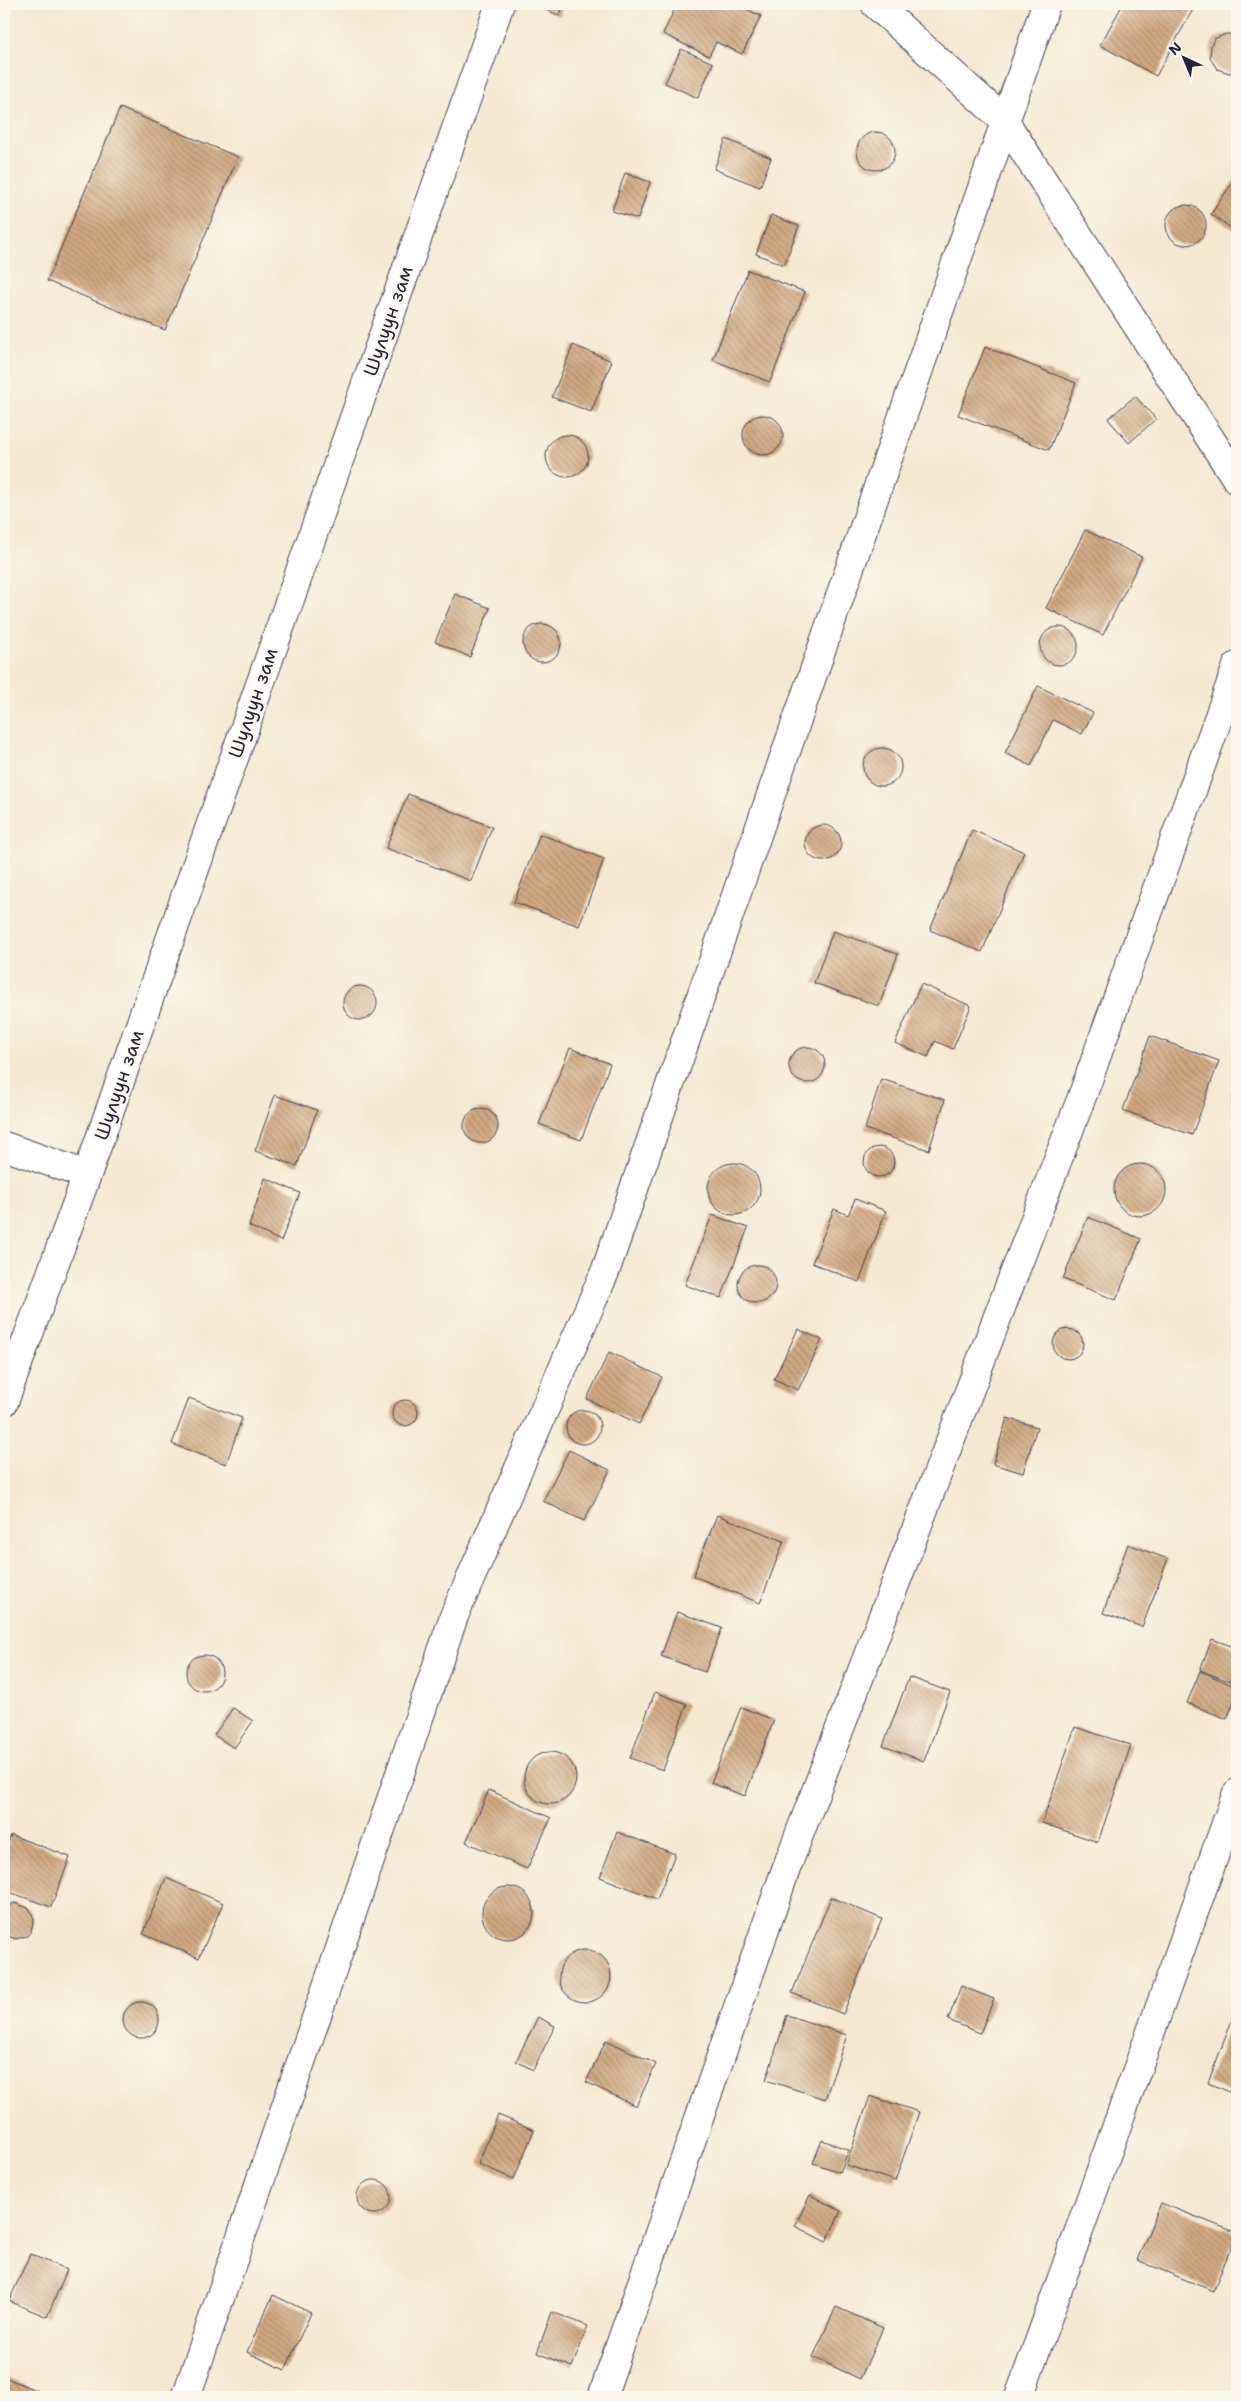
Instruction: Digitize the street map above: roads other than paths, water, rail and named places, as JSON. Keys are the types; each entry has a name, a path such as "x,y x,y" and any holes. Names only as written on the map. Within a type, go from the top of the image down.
{"street":[{"name":"Шулуун зам","path":"4,1402 87,1175 500,4"},
{"path":"875,4 1004,120 1237,480"},
{"path":"186,2397 454,1616 605,1272 1004,120 1046,4"},
{"path":"602,2397 786,1869 1083,1094 1237,666"},
{"path":"4,1146 87,1175"},
{"path":"1020,2397 1237,1793"}]}
